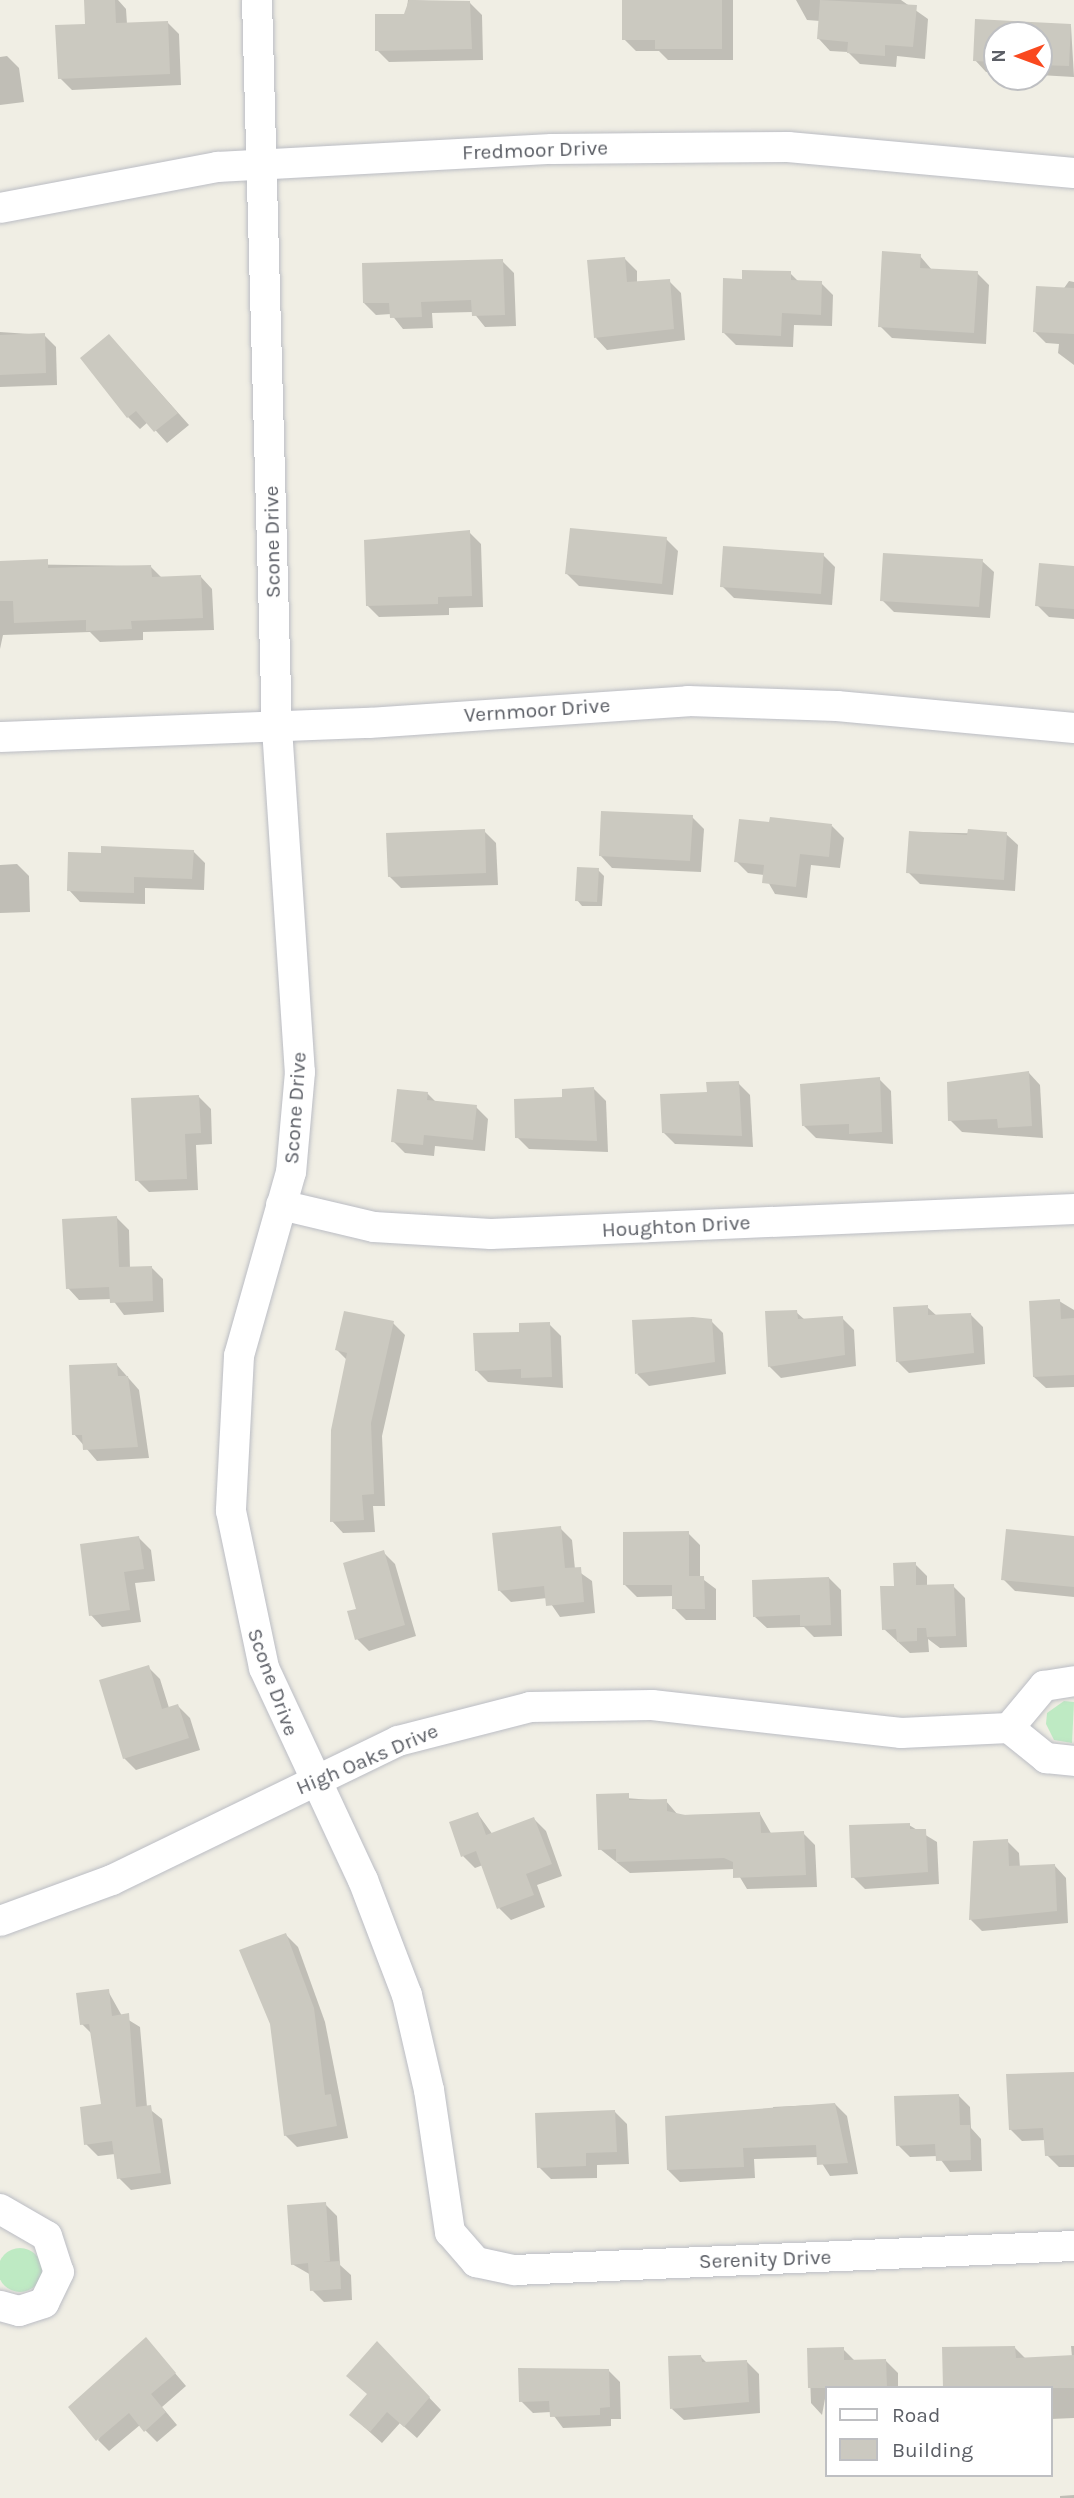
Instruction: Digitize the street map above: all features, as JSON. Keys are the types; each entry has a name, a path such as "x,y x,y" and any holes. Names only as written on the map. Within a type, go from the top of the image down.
{"street":[{"name":"Scone Drive","path":"257,0 265,163 277,728 300,1072 291,1172 239,1356 231,1511 264,1668 363,1880 407,1995 436,2127 443,2207 463,2250"},
{"name":"Fredmoor Drive","path":"0,208 162,174 265,163 700,146 847,151 1074,173"},
{"name":"Vernmoor Drive","path":"0,737 277,728 688,701 837,706 1074,728"},
{"name":"Houghton Drive","path":"281,1205 374,1227 491,1234 1074,1209"},
{"path":"1074,1681 1044,1686 1009,1728 1046,1758 1074,1760"},
{"name":"High Oaks Drive","path":"0,1921 100,1885 314,1780 446,1725 572,1703 652,1705 853,1730 1009,1728"},
{"path":"0,2209 47,2236 59,2272 44,2303 19,2311 0,2306"},
{"name":"Serenity Drive","path":"463,2250 492,2269 515,2270 1074,2246"}],"green space":[{"path":"1064,1701 1074,1702 1072,1743 1054,1740 1046,1724 1047,1713"},
{"path":"12,2250 28,2250 40,2262 40,2278 28,2290 12,2290 0,2278 0,2262"}],"building":[{"path":"84,0 115,0 116,23 168,21 170,74 58,79 55,25 85,24"},
{"path":"409,0 470,1 472,49 375,51 375,14 404,14"},
{"path":"622,0 722,0 722,49 655,49 655,40 622,40"},
{"path":"820,0 917,5 913,47 885,45 885,56 847,53 848,42 817,39"},
{"path":"975,19 1013,21 983,21 983,61 973,61"},
{"path":"1053,23 1071,24 1069,66 1053,65"},
{"path":"882,251 921,254 920,268 978,271 974,333 878,327"},
{"path":"625,257 627,282 670,279 674,329 594,338 587,260"},
{"path":"503,259 505,315 472,316 471,300 421,302 422,317 390,318 389,303 363,303 362,263"},
{"path":"742,270 791,271 791,280 822,281 821,315 782,313 781,336 722,333 723,278 742,279"},
{"path":"1036,286 1074,288 1074,334 1033,332"},
{"path":"45,333 46,373 0,375 0,335"},
{"path":"109,334 178,413 154,432 136,411 127,418 80,358"},
{"path":"570,528 667,537 662,584 565,574"},
{"path":"470,530 472,596 438,597 438,604 366,606 364,540"},
{"path":"723,546 824,553 821,594 720,587"},
{"path":"883,553 983,559 979,607 880,601"},
{"path":"48,559 48,568 151,565 152,577 201,575 203,618 131,621 132,629 86,631 86,620 14,623 13,601 0,601 0,561"},
{"path":"1039,563 1074,566 1074,609 1035,606"},
{"path":"601,811 693,815 690,861 599,856"},
{"path":"770,817 832,824 829,857 800,854 796,887 762,883 764,865 734,862 739,819 769,822"},
{"path":"485,829 486,873 388,877 386,833"},
{"path":"968,829 1007,832 1004,880 906,873 909,831 967,835"},
{"path":"101,846 194,850 192,879 134,877 134,893 67,891 68,852 101,853"},
{"path":"577,867 599,868 597,902 575,901"},
{"path":"1029,1071 1032,1126 998,1128 997,1119 948,1121 947,1082"},
{"path":"880,1077 882,1132 849,1134 849,1124 802,1126 800,1084"},
{"path":"739,1081 742,1136 662,1133 660,1094 707,1092 706,1082"},
{"path":"594,1087 597,1141 515,1138 514,1099 562,1097 562,1089"},
{"path":"397,1089 428,1092 427,1100 477,1105 473,1140 424,1135 423,1145 391,1142"},
{"path":"199,1095 201,1133 185,1134 187,1179 135,1181 131,1098"},
{"path":"117,1216 119,1267 152,1266 153,1301 110,1303 109,1287 66,1289 62,1219"},
{"path":"1060,1299 1061,1319 1074,1318 1074,1375 1033,1377 1029,1301"},
{"path":"928,1305 928,1315 971,1313 974,1353 896,1362 893,1307"},
{"path":"797,1310 798,1319 843,1316 845,1355 768,1367 765,1311"},
{"path":"344,1311 394,1321 371,1423 374,1494 362,1495 364,1520 330,1522 331,1430 347,1353 335,1350"},
{"path":"693,1317 712,1319 715,1362 635,1374 632,1320"},
{"path":"550,1322 552,1377 521,1378 521,1369 475,1371 473,1333 519,1332 519,1323"},
{"path":"117,1363 118,1376 128,1376 138,1447 83,1450 82,1435 72,1435 69,1365"},
{"path":"561,1526 565,1568 581,1567 584,1602 546,1606 544,1586 498,1591 492,1533"},
{"path":"1006,1529 1074,1536 1074,1587 1001,1580"},
{"path":"689,1531 689,1576 704,1576 705,1609 672,1609 672,1585 623,1585 623,1532"},
{"path":"139,1536 144,1569 124,1572 130,1610 89,1616 80,1544"},
{"path":"384,1550 405,1625 355,1640 347,1611 356,1609 343,1563"},
{"path":"916,1562 916,1585 954,1584 956,1636 927,1637 926,1628 917,1628 917,1641 897,1642 896,1629 882,1630 880,1586 894,1586 893,1563"},
{"path":"829,1577 831,1625 800,1626 800,1615 753,1617 752,1580"},
{"path":"149,1665 162,1709 178,1704 189,1738 123,1759 99,1680"},
{"path":"629,1793 629,1800 667,1799 667,1811 685,1815 760,1812 761,1833 804,1831 806,1875 733,1878 733,1862 724,1858 616,1862 616,1849 598,1850 596,1794"},
{"path":"478,1812 486,1835 534,1817 552,1864 526,1874 534,1895 497,1909 476,1851 461,1857 449,1822"},
{"path":"910,1823 910,1829 926,1829 928,1872 851,1878 849,1825"},
{"path":"1008,1839 1009,1866 1055,1864 1057,1911 969,1920 973,1841"},
{"path":"286,1933 314,2008 325,2095 331,2094 337,2126 284,2136 270,2024 239,1950"},
{"path":"109,1989 112,2016 129,2013 136,2107 151,2105 161,2173 117,2179 112,2141 84,2145 80,2107 101,2104 89,2024 80,2025 76,1993"},
{"path":"1074,2072 1074,2155 1045,2156 1043,2128 1009,2130 1006,2074"},
{"path":"959,2094 960,2125 970,2125 971,2160 936,2161 935,2144 896,2146 894,2096"},
{"path":"835,2103 848,2163 817,2165 816,2145 743,2148 744,2167 667,2170 665,2116"},
{"path":"615,2110 617,2152 586,2153 586,2166 537,2168 535,2113"},
{"path":"326,2202 330,2261 323,2262 340,2261 341,2289 310,2291 308,2263 291,2265 287,2205"},
{"path":"146,2337 176,2373 151,2394 166,2412 144,2432 129,2413 96,2441 68,2407"},
{"path":"377,2341 430,2397 404,2427 387,2412 370,2432 349,2415 367,2394 346,2376"},
{"path":"1015,2346 1016,2358 1074,2355 1074,2388 943,2386 942,2347"},
{"path":"844,2347 844,2360 886,2359 887,2386 808,2388 807,2348"},
{"path":"701,2355 702,2362 747,2360 749,2402 670,2409 668,2356"},
{"path":"518,2368 609,2369 610,2407 600,2408 600,2415 550,2417 549,2401 519,2402"}]}
